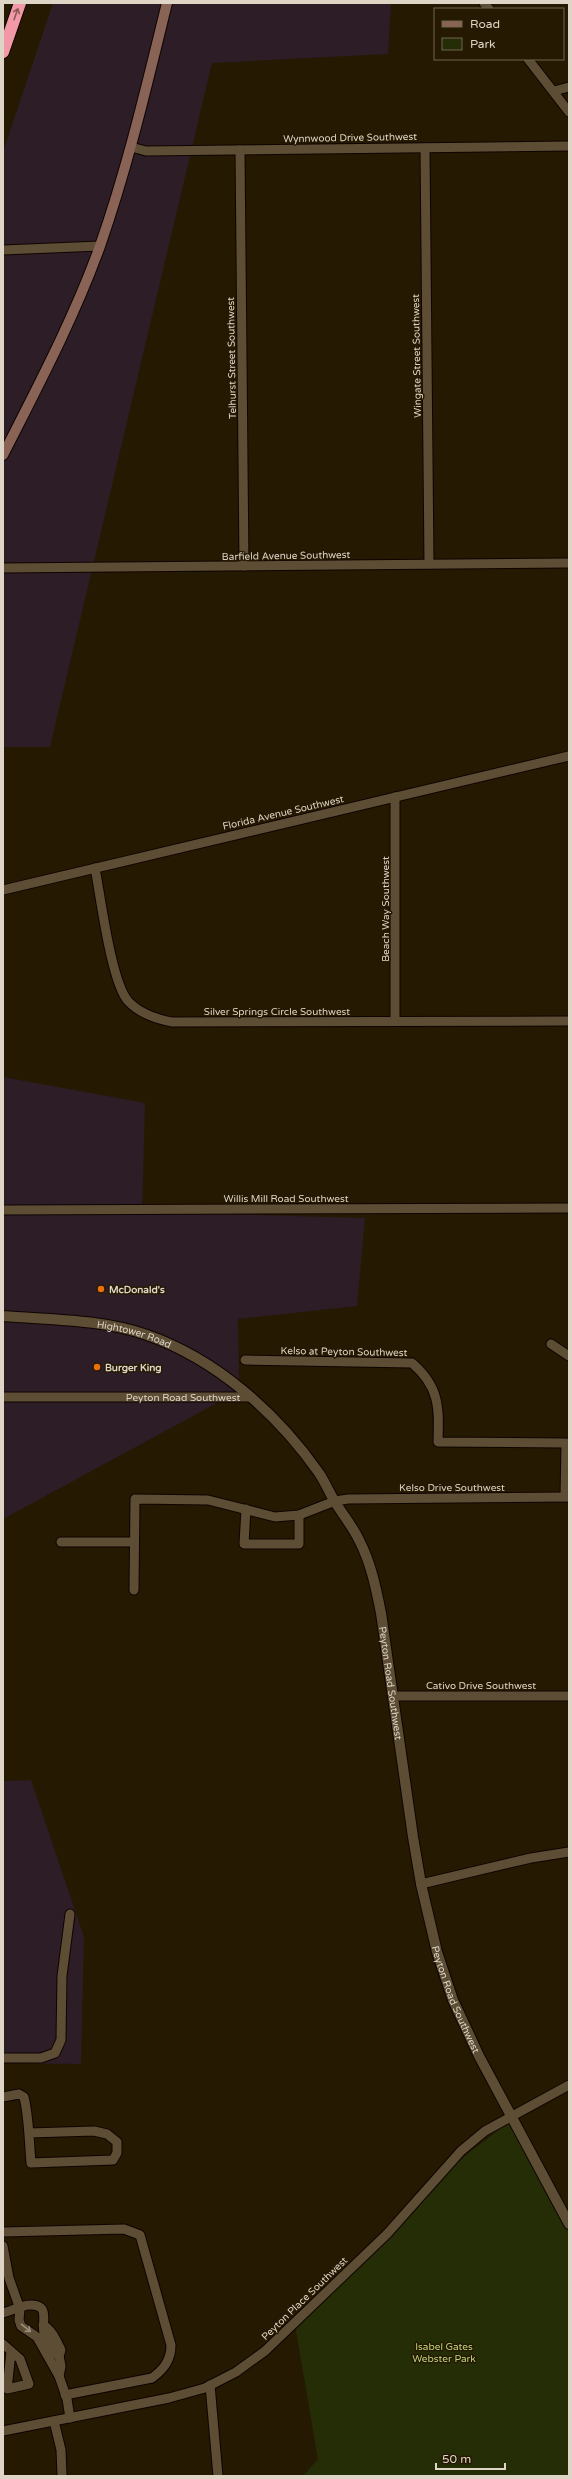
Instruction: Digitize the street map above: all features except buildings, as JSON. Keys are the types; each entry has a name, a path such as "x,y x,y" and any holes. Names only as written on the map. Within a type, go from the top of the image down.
{"highway":[{"path":"3,52 20,3"}],"main road":[{"path":"3,455 47,370 75,309 100,246 131,147 167,3"}],"street":[{"path":"529,60 569,112"},
{"path":"554,92 569,87"},
{"name":"Wynnwood Drive Southwest","path":"131,147 146,151 569,146"},
{"name":"Wingate Street Southwest","path":"425,148 429,564"},
{"name":"Telhurst Street Southwest","path":"240,150 244,566"},
{"path":"3,250 100,246"},
{"name":"Barfield Avenue Southwest","path":"3,568 569,563"},
{"name":"Florida Avenue Southwest","path":"3,890 569,756"},
{"name":"Beach Way Southwest","path":"395,797 395,1021"},
{"name":"Silver Springs Circle Southwest","path":"95,868 117,982 128,1001 146,1015 172,1022 569,1021"},
{"name":"Willis Mill Road Southwest","path":"3,1210 569,1208"},
{"name":"Hightower Road","path":"3,1316 97,1323 145,1334 196,1357 219,1371 250,1397"},
{"path":"551,1344 569,1356"},
{"name":"Kelso at Peyton Southwest","path":"245,1360 412,1363 432,1385 439,1409 438,1442 566,1443 567,1497"},
{"name":"Peyton Road Southwest","path":"3,1397 250,1397 300,1448 320,1474 360,1540 374,1577 381,1612 421,1884 437,1952 453,2000 479,2056 569,2224"},
{"name":"Kelso Drive Southwest","path":"299,1516 335,1501 348,1499 567,1497"},
{"path":"134,1590 135,1500 192,1498 246,1509 275,1517 299,1516 299,1544 244,1544 246,1509"},
{"path":"61,1542 134,1542"},
{"name":"Cativo Drive Southwest","path":"393,1696 569,1696"},
{"path":"421,1884 530,1858 569,1852"},
{"path":"3,2058 41,2058 55,2053 61,2040 62,1976 70,1914"},
{"name":"Peyton Place Southwest","path":"3,2431 169,2398 210,2385 236,2372 265,2351 387,2234 461,2151 485,2131 569,2085"},
{"path":"3,2097 19,2094 24,2097 31,2163 113,2160 117,2153 117,2142 107,2134 94,2131 29,2133"},
{"path":"3,2232 124,2228 140,2235 171,2344 171,2356 162,2370 152,2378 66,2395"},
{"path":"3,2246 9,2278 20,2309 19,2320 22,2326 41,2332 51,2347 61,2350 59,2356 61,2366 59,2376"},
{"path":"3,2313 29,2305 39,2308 45,2318 41,2332"},
{"path":"41,2332 49,2328 51,2347 66,2395 70,2418"},
{"path":"3,2344 11,2352"},
{"path":"210,2385 218,2476"},
{"path":"54,2421 61,2450 62,2476"}],"shaded area":[{"path":"53,3 391,3 388,54 212,63 50,747 3,747 3,152"},
{"path":"3,1077 145,1103 142,1212 365,1218 357,1306 238,1319 239,1391 3,1519"},
{"path":"31,1780 84,1937 81,2064 3,2063 3,1781"}],"green space":[{"name":"Isabel Gates Webster Park","path":"514,2118 569,2223 569,2476 303,2476 318,2459 295,2325 452,2166"}],"place":[{"name":"McDonald's","path":"101,1289"},
{"name":"Burger King","path":"97,1367"}]}
